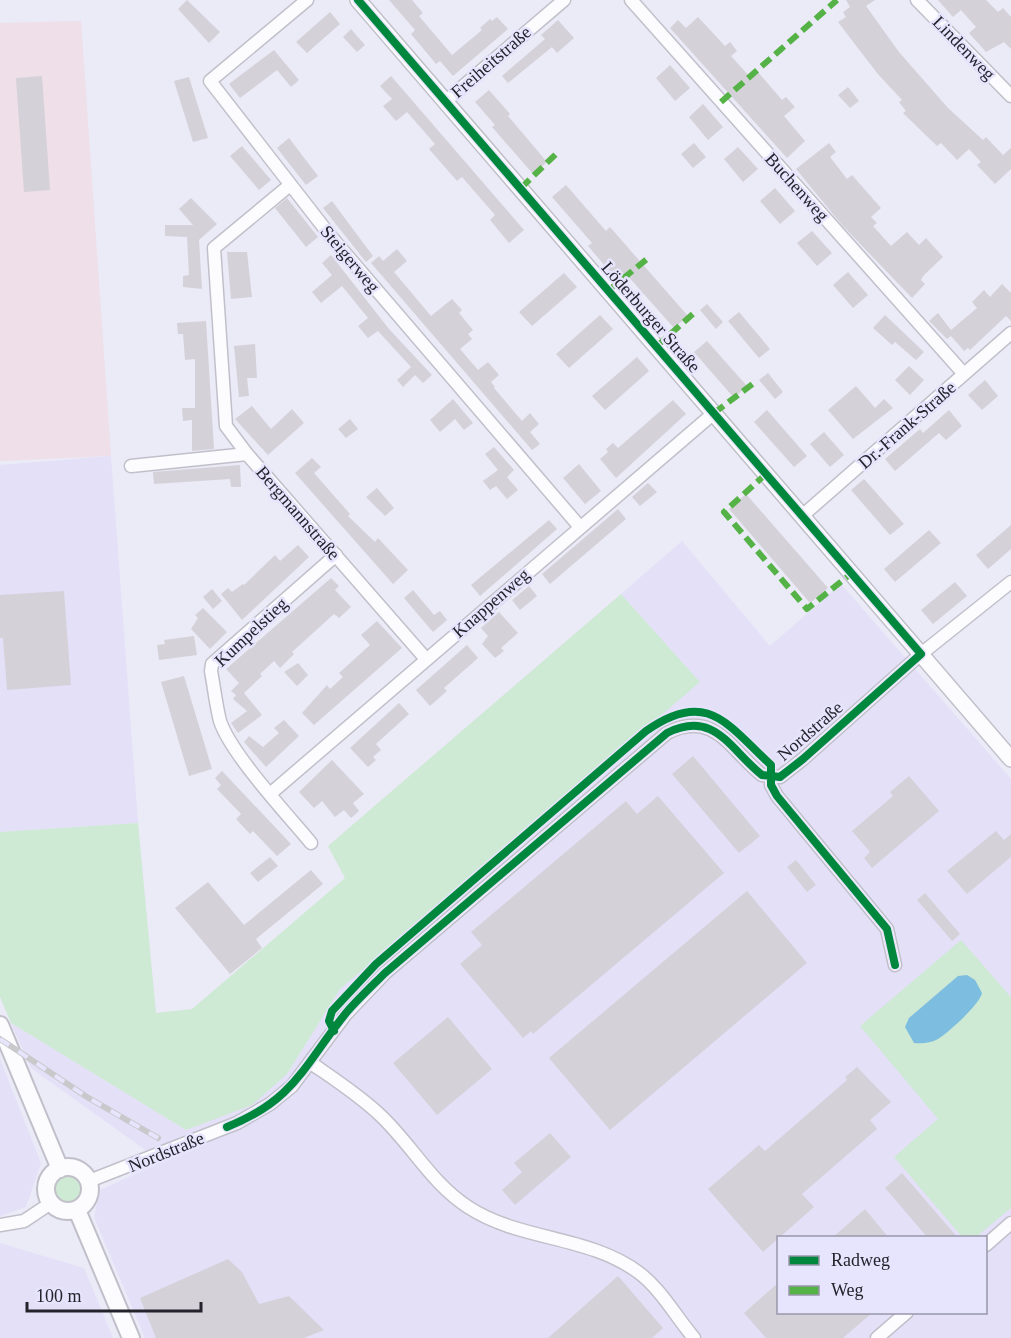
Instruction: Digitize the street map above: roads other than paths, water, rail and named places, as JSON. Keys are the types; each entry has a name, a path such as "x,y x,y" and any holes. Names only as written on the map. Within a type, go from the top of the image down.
{"main road":[{"path":"0,1025 60,1169"},
{"path":"75,1168 84,1173 89,1181 90,1196 77,1210 63,1211 51,1203 47,1194 47,1184 51,1175 60,1169 75,1168"},
{"path":"77,1210 131,1338"}],"street":[{"name":"Steigerweg","path":"307,0 210,81 290,185 466,398 580,527"},
{"name":"Löderburger Straße","path":"358,0 1011,759"},
{"name":"Freiheitstraße","path":"446,101 564,0"},
{"name":"Buchenweg","path":"631,0 964,374"},
{"name":"Lindenweg","path":"917,0 1011,96"},
{"path":"247,454 226,426 214,248 290,185"},
{"name":"Dr.-Frank-Straße","path":"802,516 1011,333"},
{"name":"Knappenweg","path":"270,795 714,413"},
{"name":"Bergmannstraße","path":"131,466 247,454 426,659"},
{"name":"Kumpelstieg","path":"311,843 270,795 221,722 211,671 212,664 336,555"},
{"name":"Nordstraße","path":"89,1181 253,1115 292,1086 346,1014 385,973 667,733 688,725 713,730 736,747 754,769 771,778 780,777 921,654 1011,582"},
{"path":"771,778 771,785 777,796 887,929 895,965"},
{"path":"310,1063 381,1115 433,1178 452,1196 471,1209 514,1228 595,1249 620,1261 640,1273 694,1338"},
{"path":"0,1225 24,1221 51,1203"},
{"path":"987,1244 1011,1223"},
{"path":"877,1338 905,1314"}],"water":[{"path":"967,975 975,980 982,993 970,1011 938,1039 926,1043 914,1043 905,1027 909,1018 958,976"}],"railway":[{"path":"0,1039 87,1097 158,1138"}]}
